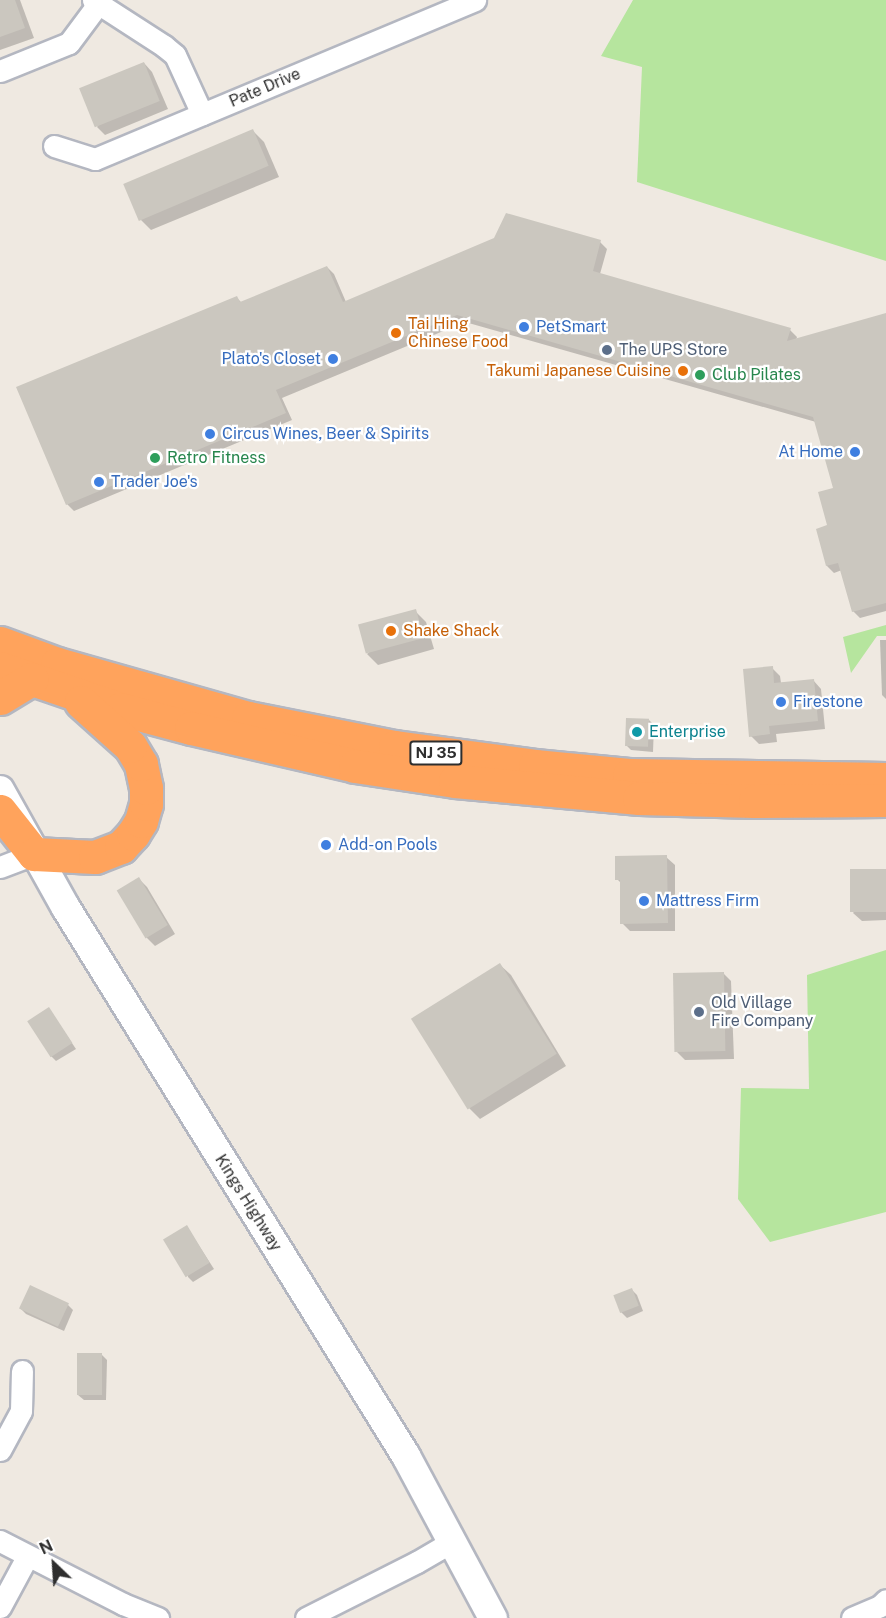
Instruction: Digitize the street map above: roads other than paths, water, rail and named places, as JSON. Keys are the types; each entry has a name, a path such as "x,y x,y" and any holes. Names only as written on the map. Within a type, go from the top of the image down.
{"highway":[{"name":"NJ 35","path":"0,643 57,663 249,718 395,747 535,766 629,775 886,779"},
{"name":"NJ 35","path":"0,668 120,709 287,752 455,782 639,798 755,801 886,800"},
{"path":"0,698 32,679"},
{"path":"0,811 34,854 90,858 110,853 133,834 141,821 146,804 146,788 141,764 130,746 72,693"}],"street":[{"name":"Pate Drive","path":"54,146 95,159 475,0"},
{"path":"0,71 69,43 96,2 165,45 176,55 202,114"},
{"name":"Kings Highway","path":"0,790 34,854 406,1456 493,1618"},
{"path":"0,867 34,854"},
{"path":"0,1450 21,1411 22,1371"},
{"path":"0,1541 27,1557 123,1604 158,1618"},
{"path":"306,1618 417,1562 453,1541"},
{"path":"0,1607 27,1557"},
{"path":"852,1618 880,1606 886,1600"}],"place":[{"name":"PetSmart","path":"524,327"},
{"name":"Tai Hing Chinese Food","path":"396,333"},
{"name":"The UPS Store","path":"607,350"},
{"name":"Plato's Closet","path":"333,359"},
{"name":"Takumi Japanese Cuisine","path":"683,371"},
{"name":"Club Pilates","path":"700,375"},
{"name":"Circus Wines, Beer & Spirits","path":"210,434"},
{"name":"At Home","path":"855,452"},
{"name":"Retro Fitness","path":"155,458"},
{"name":"Trader Joe's","path":"99,482"},
{"name":"Shake Shack","path":"391,631"},
{"name":"Firestone","path":"781,702"},
{"name":"Enterprise","path":"637,732"},
{"name":"Add-on Pools","path":"326,845"},
{"name":"Mattress Firm","path":"644,901"},
{"name":"Old Village Fire Company","path":"699,1012"}]}
